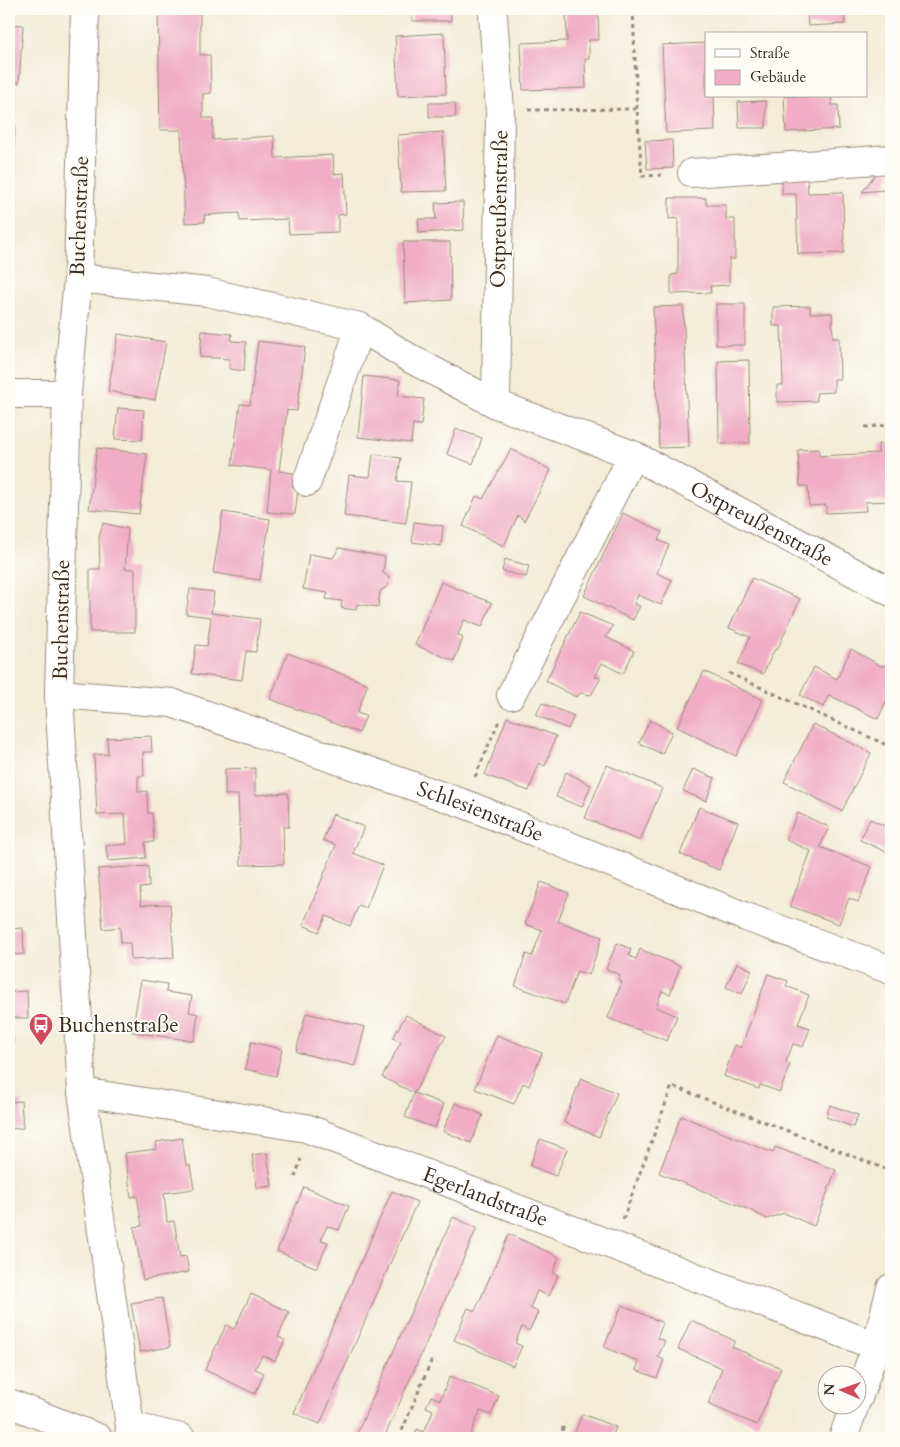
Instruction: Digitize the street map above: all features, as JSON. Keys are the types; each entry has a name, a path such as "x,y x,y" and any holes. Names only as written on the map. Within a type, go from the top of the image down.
{"street":[{"name":"Buchenstraße","path":"85,9 78,278 67,394 60,694 82,1092 130,1432"},
{"name":"Ostpreußenstraße","path":"493,15 500,111 496,404"},
{"path":"692,173 891,159"},
{"name":"Ostpreußenstraße","path":"78,278 207,292 360,327 411,359 496,404 633,455 891,592"},
{"path":"307,482 360,327"},
{"path":"9,394 67,394"},
{"path":"511,695 633,455"},
{"name":"Schlesienstraße","path":"60,694 172,703 466,804 746,917 891,970"},
{"name":"Egerlandstraße","path":"82,1092 306,1128 876,1346"},
{"path":"868,1369 891,1288"},
{"path":"9,1403 98,1438"},
{"path":"843,1438 851,1414"},
{"path":"130,1432 181,1438"}],"path":[{"path":"633,9 642,176 692,173"},
{"path":"500,111 637,109"},
{"path":"865,427 891,425"},
{"path":"729,673 891,747"},
{"path":"466,804 486,749 511,695"},
{"path":"613,1246 672,1086 891,1171"},
{"path":"399,1438 432,1359"},
{"path":"559,1438 565,1423"}],"building":[{"path":"158,9 200,9 200,55 210,55 211,93 203,94 203,118 213,118 213,140 274,136 275,158 333,155 334,174 344,173 346,214 338,215 338,232 289,234 288,219 240,221 239,213 204,215 205,222 185,223 181,130 160,130"},
{"path":"412,9 451,9 451,21 412,21"},
{"path":"598,9 599,40 589,40 589,59 585,59 586,88 523,90 521,43 567,41 566,10"},
{"path":"661,9 678,9 678,10 661,11"},
{"path":"844,9 845,24 808,26 807,10"},
{"path":"9,24 23,25 19,83 9,82"},
{"path":"444,33 446,94 398,96 395,36"},
{"path":"705,43 705,98 714,98 715,131 666,133 662,45"},
{"path":"784,98 831,98 832,105 838,105 839,129 786,132"},
{"path":"766,101 766,128 739,128 738,102"},
{"path":"429,103 455,103 456,117 429,117"},
{"path":"9,124 15,124 14,150 9,150"},
{"path":"443,132 446,191 401,192 398,135"},
{"path":"672,140 673,168 647,169 645,141"},
{"path":"878,171 891,171 884,190 862,192"},
{"path":"782,177 807,177 808,193 843,192 844,253 798,254 796,194 782,194"},
{"path":"669,198 706,198 706,205 726,205 726,219 735,219 735,259 729,259 729,285 710,286 711,293 671,294 671,275 678,274 678,218 669,219"},
{"path":"463,202 464,230 419,233 418,219 436,219 435,203"},
{"path":"403,242 450,242 451,300 405,303"},
{"path":"716,304 745,304 745,345 716,345"},
{"path":"683,306 689,447 659,448 653,307"},
{"path":"810,306 810,313 832,313 833,338 839,338 840,379 834,379 834,392 816,393 817,401 777,402 777,385 783,385 781,326 773,326 773,307"},
{"path":"202,331 232,334 231,341 246,342 244,371 229,369 230,359 200,357"},
{"path":"118,334 166,342 155,400 108,391"},
{"path":"258,341 305,347 297,411 287,410 279,471 300,474 295,514 267,512 271,470 232,465 240,404 250,405"},
{"path":"749,360 750,443 719,444 718,361"},
{"path":"364,376 400,380 398,396 424,399 421,425 413,424 411,443 358,437"},
{"path":"118,408 144,410 142,440 115,439"},
{"path":"456,429 482,438 473,464 447,454"},
{"path":"878,444 891,444 891,501 865,502 866,511 826,513 826,505 809,506 808,486 800,486 798,450 819,449 819,456 878,453"},
{"path":"97,448 147,454 139,514 89,509"},
{"path":"511,449 551,470 524,521 518,515 504,546 463,526 476,496 483,499"},
{"path":"373,454 401,458 397,481 411,482 406,523 344,516 349,475 370,477"},
{"path":"223,512 270,519 260,580 213,573"},
{"path":"623,513 662,532 658,540 669,545 657,573 672,580 661,605 638,595 634,604 640,606 633,620 584,596"},
{"path":"414,522 443,526 441,546 412,542"},
{"path":"103,523 128,529 125,569 135,569 135,632 90,632 90,569 100,569 99,537"},
{"path":"339,548 385,557 383,573 389,577 388,586 380,591 378,607 357,604 356,610 341,608 342,601 326,599 328,593 303,589 309,554 333,558"},
{"path":"505,559 529,566 526,577 502,571"},
{"path":"752,578 800,599 777,650 775,649 763,674 738,664 750,637 729,628"},
{"path":"441,582 492,603 482,627 464,620 458,635 463,638 454,661 415,645"},
{"path":"190,589 214,592 211,613 260,619 256,652 246,651 242,680 192,674 196,645 207,646 211,617 186,614"},
{"path":"580,612 613,626 606,637 634,651 623,674 602,663 595,677 601,678 591,695 581,693 576,697 546,681"},
{"path":"851,649 881,666 891,666 891,699 886,701 878,719 829,695 823,707 800,695 814,667 837,679"},
{"path":"288,653 368,684 357,713 366,716 359,733 270,699"},
{"path":"704,671 763,700 736,756 677,727"},
{"path":"542,703 574,716 568,729 536,715"},
{"path":"507,717 556,736 545,766 539,763 529,791 485,775"},
{"path":"650,720 672,732 662,754 639,743"},
{"path":"813,724 871,753 842,811 784,782"},
{"path":"151,736 152,752 143,752 144,776 138,776 138,792 147,791 148,813 152,813 154,842 145,842 146,858 108,861 106,846 127,844 125,814 97,815 94,755 108,754 107,738"},
{"path":"607,765 662,788 640,841 585,818"},
{"path":"255,768 255,795 288,793 289,827 283,827 284,864 241,865 238,795 225,795 225,769"},
{"path":"693,769 715,778 706,801 683,791"},
{"path":"566,772 591,785 582,807 556,797"},
{"path":"699,807 738,822 719,870 680,854"},
{"path":"798,813 829,827 820,847 872,867 858,902 849,898 839,924 790,906 811,851 786,840"},
{"path":"333,814 364,827 353,853 383,865 366,908 359,905 350,926 326,916 319,932 303,925 336,845 323,840"},
{"path":"870,819 891,829 891,854 860,840"},
{"path":"148,866 149,887 140,888 141,905 170,904 174,958 131,960 130,943 121,943 120,927 103,929 98,869"},
{"path":"541,882 569,893 558,921 602,937 589,975 577,971 565,1004 515,986 526,954 532,956 542,930 525,924"},
{"path":"23,928 24,954 9,955 9,929"},
{"path":"617,943 631,949 629,956 636,959 640,949 680,966 670,994 662,991 656,1007 677,1016 667,1041 608,1018 622,982 618,980 620,975 606,969"},
{"path":"737,963 752,970 742,994 726,987"},
{"path":"768,974 788,981 786,986 809,995 798,1024 810,1028 803,1047 793,1044 786,1062 790,1064 780,1092 760,1085 759,1089 724,1076 735,1045 741,1048"},
{"path":"141,980 167,984 166,992 192,996 189,1012 198,1014 194,1041 132,1032"},
{"path":"27,991 28,1018 9,1018 9,992"},
{"path":"306,1013 365,1027 355,1066 296,1052"},
{"path":"406,1015 446,1036 414,1093 382,1077 401,1042 393,1038"},
{"path":"13,1035 14,1060 9,1060 9,1036"},
{"path":"497,1035 542,1053 529,1086 523,1083 514,1104 475,1089"},
{"path":"251,1042 282,1049 276,1076 245,1069"},
{"path":"581,1078 617,1093 599,1137 564,1122"},
{"path":"414,1093 444,1104 435,1128 405,1117"},
{"path":"21,1101 23,1128 9,1129 9,1102"},
{"path":"455,1103 483,1115 471,1143 443,1131"},
{"path":"830,1105 858,1115 853,1127 826,1117"},
{"path":"681,1116 773,1153 775,1147 836,1170 814,1226 784,1213 767,1219 750,1210 659,1173"},
{"path":"182,1138 186,1165 190,1165 194,1189 164,1193 167,1222 174,1221 180,1257 186,1256 189,1272 143,1280 134,1227 142,1226 137,1196 131,1197 125,1153 157,1149 156,1142"},
{"path":"540,1139 567,1149 556,1176 530,1166"},
{"path":"267,1153 272,1186 257,1188 252,1155"},
{"path":"304,1187 349,1206 339,1230 327,1226 321,1240 328,1242 317,1268 277,1251"},
{"path":"392,1191 417,1202 320,1424 294,1413"},
{"path":"453,1217 477,1228 384,1438 355,1438"},
{"path":"509,1234 559,1257 553,1273 558,1275 549,1296 537,1291 530,1308 538,1312 529,1331 522,1327 515,1343 522,1346 513,1366 454,1340 468,1308 475,1311"},
{"path":"251,1294 289,1312 278,1337 285,1340 275,1361 262,1355 255,1369 264,1373 255,1394 205,1370 226,1325 234,1329"},
{"path":"162,1298 170,1347 140,1352 131,1303"},
{"path":"622,1305 663,1323 657,1338 665,1341 658,1357 664,1360 657,1378 636,1370 639,1362 604,1347"},
{"path":"691,1320 735,1341 732,1347 781,1368 757,1425 708,1404 722,1368 678,1349"},
{"path":"450,1376 499,1396 491,1415 480,1411 469,1438 413,1438 417,1429 423,1432 429,1421 433,1410 426,1407 431,1396 440,1400"},
{"path":"582,1414 616,1427 612,1438 573,1438"}],"place":[{"name":"Buchenstraße","path":"41,1046"}]}
